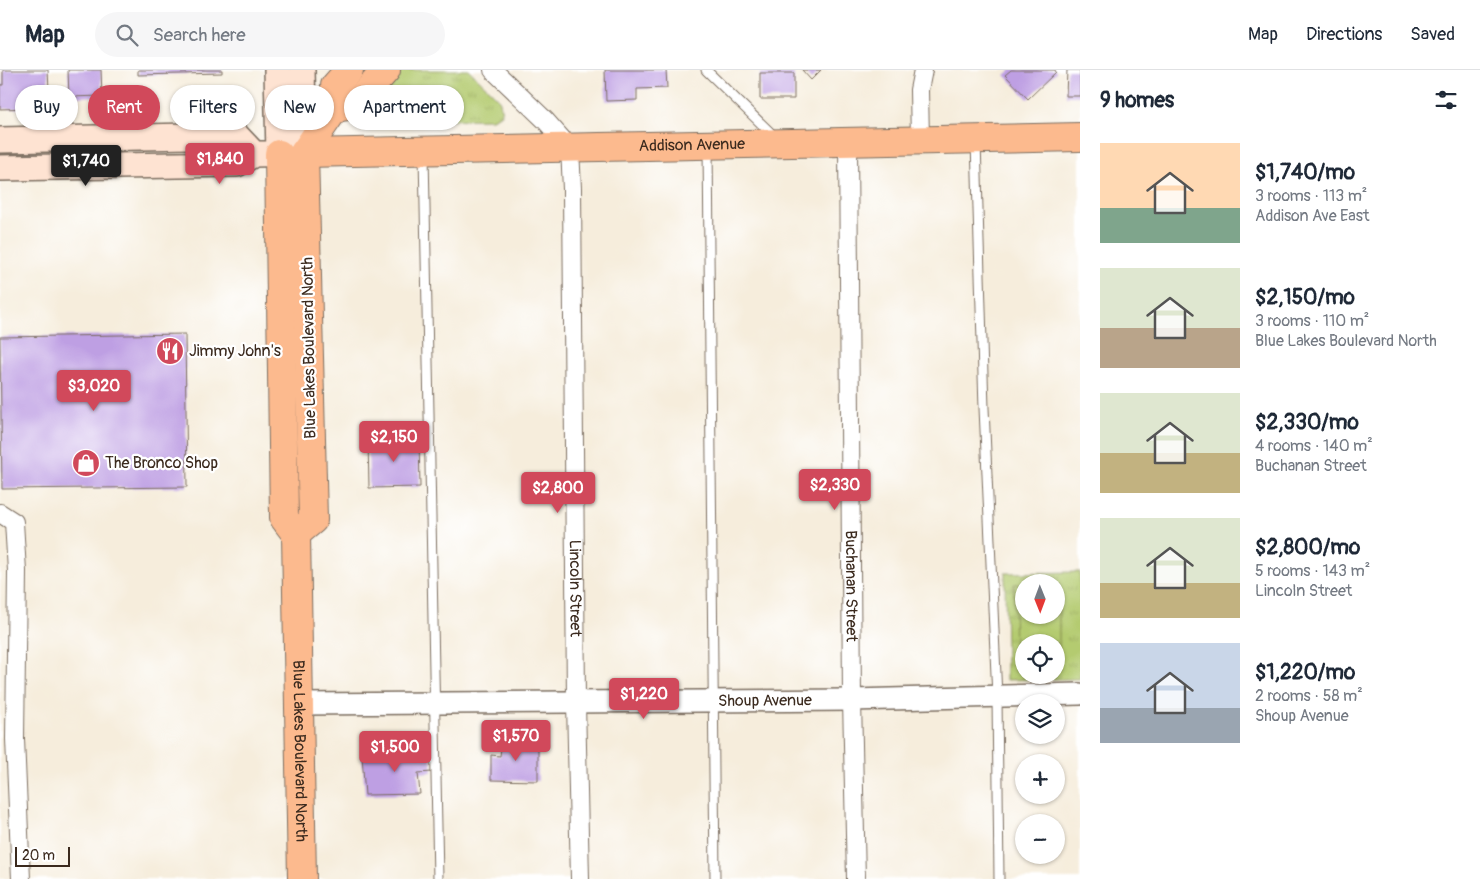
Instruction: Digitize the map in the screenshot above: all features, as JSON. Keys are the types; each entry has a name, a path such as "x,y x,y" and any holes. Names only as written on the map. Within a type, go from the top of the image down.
{"main road":[{"path":"277,70 279,154"},
{"path":"279,154 302,70"},
{"path":"335,108 335,86 349,70"},
{"path":"0,168 237,164 279,154 335,108 355,105 386,70"},
{"path":"0,140 236,135 279,154"},
{"name":"Addison Avenue","path":"279,154 1080,137"},
{"name":"Blue Lakes Boulevard North","path":"279,154 313,520 296,534 302,879"}],"street":[{"path":"493,70 545,120 570,148"},
{"path":"920,140 919,90 923,70"},
{"name":"Buchanan Street","path":"848,142 852,700 856,879"},
{"name":"Lincoln Street","path":"570,148 572,189 576,702 580,879"},
{"path":"0,513 14,522 17,571 15,739 21,879"},
{"name":"Shoup Avenue","path":"300,704 852,700 1080,694"}],"lane":[{"path":"706,70 781,143"},
{"path":"976,139 984,398 997,697 999,879"},
{"path":"708,145 715,879"},
{"path":"424,151 438,879"}],"green space":[{"path":"401,70 469,70 497,97 502,114 492,119 464,119 464,85 388,85"},
{"path":"1080,572 1080,679 1065,679 1065,634 1015,634 1015,680 1006,680 1005,573"},
{"path":"1014,584 1015,624 1059,624 1059,634 1015,634 1015,671"}],"building":[{"path":"3,70 48,70 49,85 15,85 15,109 0,109 0,85 3,85"},
{"path":"68,70 101,70 102,85 88,85 88,96 78,97 78,85 69,85"},
{"path":"138,70 222,70 222,73 138,75"},
{"path":"605,70 666,70 667,88 637,89 637,100 606,101"},
{"path":"802,70 821,70 811,80"},
{"path":"1011,70 1055,70 1056,72 1028,99 1005,75"},
{"path":"1067,70 1080,70 1080,96 1066,96"},
{"path":"760,73 794,73 794,99 760,99"},
{"path":"185,334 187,487 2,489 0,337"},
{"path":"419,438 420,487 369,488 368,439"},
{"path":"502,741 538,742 538,781 491,780 491,755 500,756"},
{"path":"431,751 432,772 418,773 420,794 365,795 362,756"}],"place":[{"name":"Jimmy John's","path":"170,351"},
{"name":"The Bronco Shop","path":"86,463"}]}
